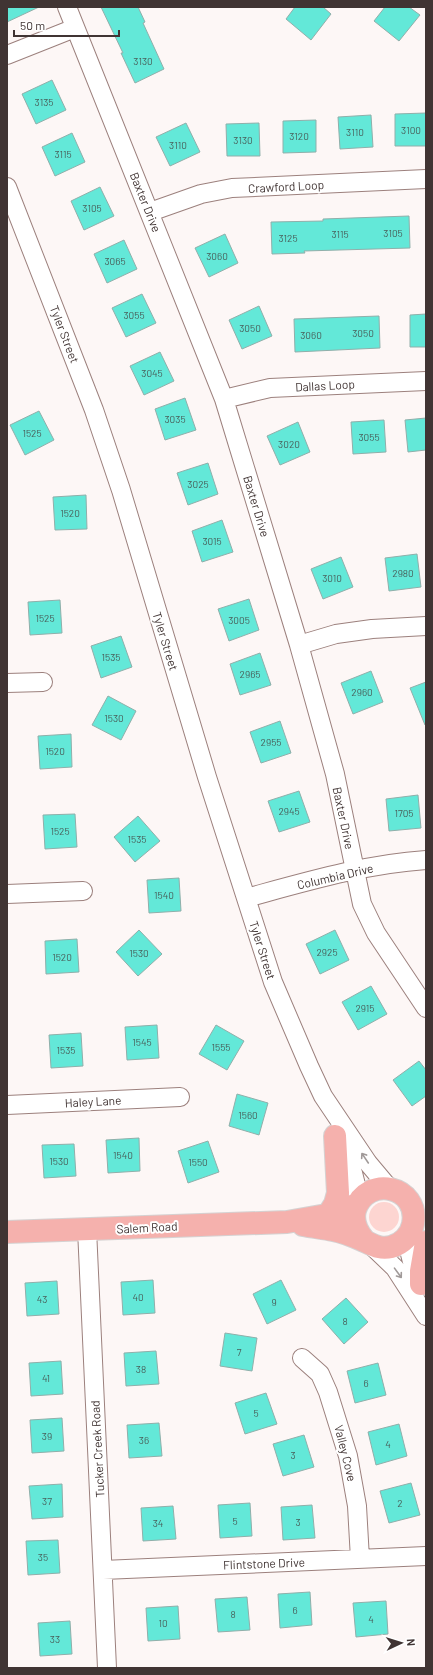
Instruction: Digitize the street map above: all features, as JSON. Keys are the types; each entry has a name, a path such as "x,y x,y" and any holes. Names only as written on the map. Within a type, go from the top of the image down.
{"main road":[{"path":"328,1215 335,1204 338,1193 335,1136"},
{"path":"418,1233 387,1248 379,1248 368,1243 358,1233 354,1224 354,1214 359,1202 371,1191 380,1188 389,1188 397,1191 417,1202 412,1209 418,1233 421,1284"},
{"name":"Salem Road","path":"7,1232 287,1222 338,1213 359,1202"},
{"name":"Salem Road","path":"287,1222 332,1230 368,1243"}],"street":[{"name":"Baxter Drive","path":"67,7 224,399 299,644 335,774 362,904 376,933 426,1008"},
{"path":"7,55 75,28"},
{"name":"Crawford Loop","path":"150,212 201,194 232,188 426,179"},
{"name":"Tyler Street","path":"8,193 94,410 121,490 207,777 273,982 323,1096 335,1136 354,1173 359,1202"},
{"name":"Dallas Loop","path":"224,399 270,388 426,381"},
{"path":"299,644 336,634 372,629 426,626"},
{"path":"7,683 42,682"},
{"name":"Columbia Drive","path":"246,898 329,876 403,862 426,860"},
{"path":"7,894 83,891"},
{"name":"Tyler Street","path":"323,1096 368,1163 389,1188"},
{"name":"Haley Lane","path":"7,1105 180,1097"},
{"name":"Tucker Creek Road","path":"87,1229 107,1668"},
{"path":"368,1243 395,1268 426,1316"},
{"path":"421,1284 426,1311"},
{"name":"Valley Cove","path":"302,1358 320,1374 328,1392 348,1456 354,1482 357,1506 360,1559"},
{"name":"Flintstone Drive","path":"102,1570 426,1556"}],"shaded area":[{"path":"384,1202 390,1203 398,1211 398,1223 390,1231 384,1232 378,1231 370,1223 369,1217 370,1211 378,1203"}],"building":[{"path":"7,7 39,7 7,22"},
{"path":"101,7 138,7 145,22 143,23 164,69 135,83 121,53 123,53"},
{"path":"295,7 323,7 331,14 311,40 286,19"},
{"path":"385,7 409,7 420,15 399,41 374,21"},
{"path":"52,80 66,110 36,124 22,94"},
{"path":"426,113 426,146 395,146 395,114"},
{"path":"371,115 373,147 340,149 338,117"},
{"path":"316,120 316,152 283,153 283,121"},
{"path":"186,123 200,152 170,166 156,137"},
{"path":"259,123 260,156 227,156 226,124"},
{"path":"72,133 85,162 55,176 42,147"},
{"path":"100,187 114,216 84,230 71,201"},
{"path":"409,216 410,248 304,251 305,253 272,254 271,222 323,221 323,219"},
{"path":"225,234 238,263 209,277 195,248"},
{"path":"124,240 137,269 107,283 94,254"},
{"path":"142,294 156,323 126,337 112,308"},
{"path":"259,306 272,336 242,349 229,320"},
{"path":"426,314 426,347 410,347 410,315"},
{"path":"379,316 380,348 295,352 294,319"},
{"path":"160,352 174,381 144,395 130,366"},
{"path":"185,398 196,430 165,440 155,409"},
{"path":"39,411 54,440 25,455 10,425"},
{"path":"426,418 426,450 408,452 405,420"},
{"path":"384,420 386,452 353,454 351,422"},
{"path":"298,422 310,452 280,465 267,436"},
{"path":"208,463 218,494 188,505 177,473"},
{"path":"86,495 87,529 55,530 53,497"},
{"path":"222,520 233,552 202,562 192,531"},
{"path":"417,554 421,587 389,591 385,558"},
{"path":"341,557 353,587 323,599 311,569"},
{"path":"249,599 259,630 229,641 218,609"},
{"path":"60,600 62,633 30,635 28,602"},
{"path":"121,636 132,667 101,678 91,646"},
{"path":"260,653 271,685 240,695 230,664"},
{"path":"371,671 383,702 353,714 341,683"},
{"path":"426,682 426,725 425,725 410,688"},
{"path":"108,696 136,711 121,740 92,725"},
{"path":"280,721 291,753 261,763 250,732"},
{"path":"71,734 72,767 40,769 38,736"},
{"path":"299,791 310,822 279,832 268,801"},
{"path":"418,795 421,828 389,831 386,799"},
{"path":"75,814 77,847 45,849 43,815"},
{"path":"138,816 160,841 135,862 114,837"},
{"path":"179,878 181,911 149,913 147,880"},
{"path":"139,930 162,954 138,976 116,952"},
{"path":"335,930 349,960 320,974 306,944"},
{"path":"77,939 79,972 46,974 45,941"},
{"path":"371,986 387,1014 358,1030 342,1002"},
{"path":"157,1025 159,1058 127,1060 125,1027"},
{"path":"216,1025 244,1041 227,1070 199,1054"},
{"path":"81,1033 83,1066 51,1068 49,1035"},
{"path":"419,1061 426,1070 426,1096 412,1106 393,1080"},
{"path":"237,1094 268,1103 259,1135 229,1126"},
{"path":"139,1138 140,1171 108,1173 106,1140"},
{"path":"208,1141 219,1172 188,1183 178,1151"},
{"path":"74,1144 76,1176 44,1178 42,1145"},
{"path":"153,1280 155,1313 123,1315 121,1282"},
{"path":"281,1280 296,1310 267,1324 253,1294"},
{"path":"57,1281 59,1314 27,1316 25,1283"},
{"path":"346,1298 368,1322 344,1344 322,1319"},
{"path":"225,1333 257,1338 252,1371 220,1366"},
{"path":"156,1351 159,1384 126,1386 124,1353"},
{"path":"61,1361 63,1394 31,1396 29,1363"},
{"path":"378,1363 386,1395 355,1403 347,1371"},
{"path":"266,1393 277,1424 245,1434 235,1403"},
{"path":"62,1418 64,1451 32,1453 30,1420"},
{"path":"159,1423 162,1456 129,1458 127,1425"},
{"path":"399,1424 407,1456 376,1465 368,1432"},
{"path":"304,1435 314,1467 283,1476 273,1444"},
{"path":"411,1483 420,1515 389,1523 380,1491"},
{"path":"62,1484 63,1517 32,1519 29,1486"},
{"path":"250,1503 252,1536 220,1538 218,1505"},
{"path":"312,1505 315,1538 283,1540 281,1507"},
{"path":"173,1506 176,1539 143,1541 141,1508"},
{"path":"58,1540 60,1573 28,1575 26,1541"},
{"path":"310,1592 312,1625 280,1628 278,1594"},
{"path":"247,1597 250,1630 218,1632 215,1599"},
{"path":"386,1601 388,1634 356,1637 353,1603"},
{"path":"178,1606 180,1639 148,1641 146,1608"},
{"path":"70,1621 72,1654 40,1656 38,1623"}]}
